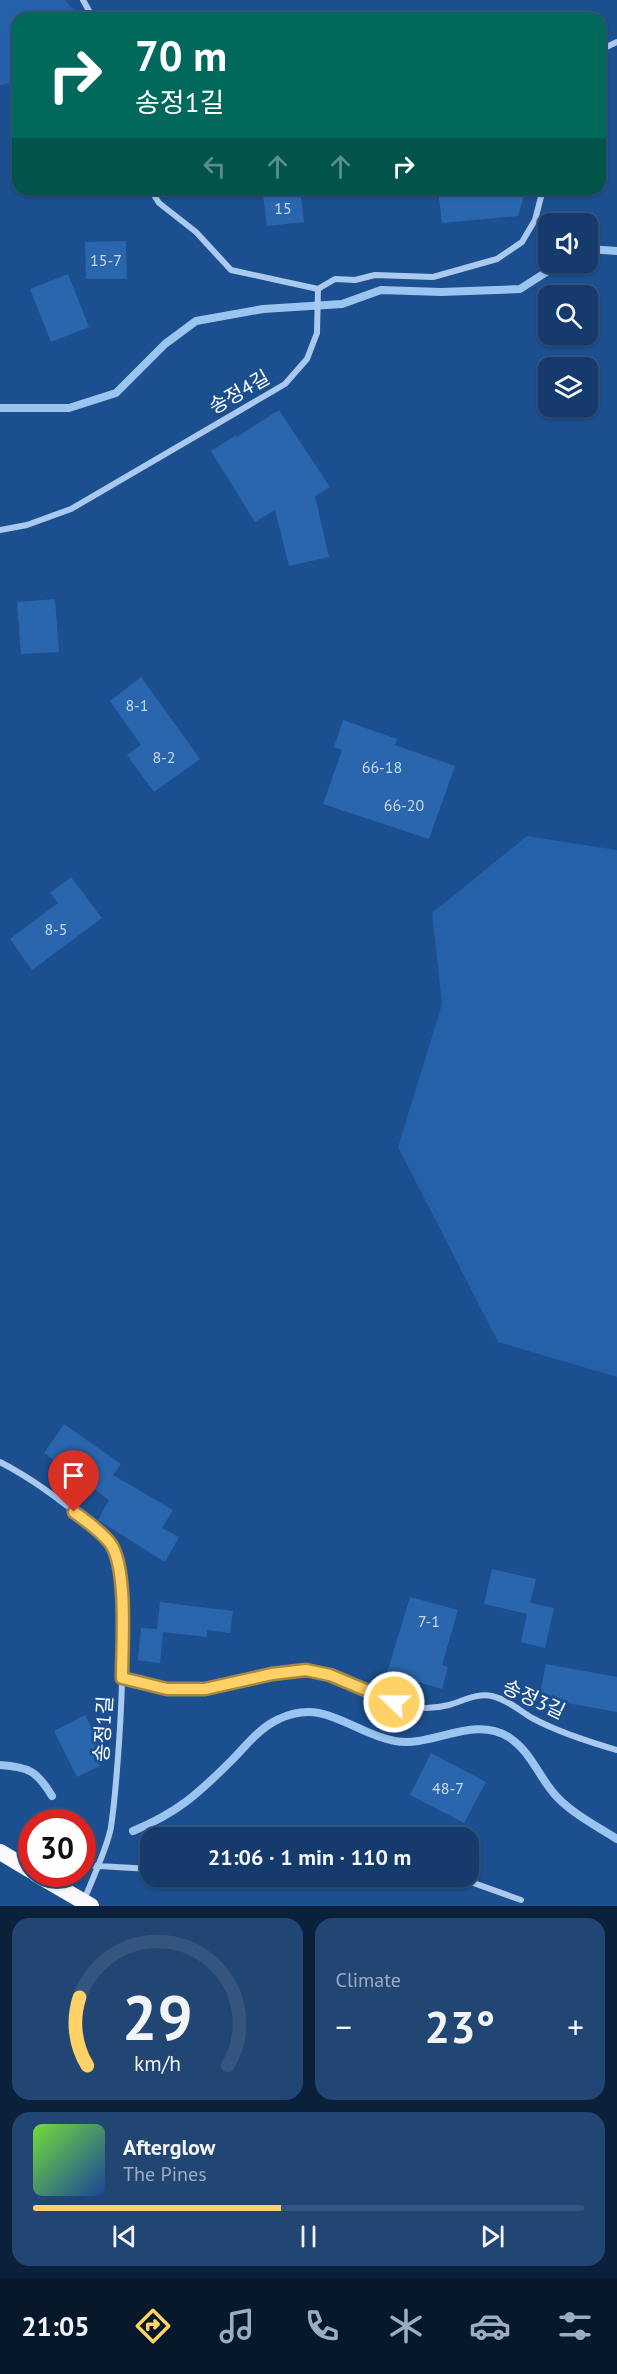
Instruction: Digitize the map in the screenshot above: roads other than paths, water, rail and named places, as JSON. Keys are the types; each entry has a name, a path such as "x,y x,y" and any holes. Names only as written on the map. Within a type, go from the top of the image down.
{"highway":[{"path":"0,1852 18,1863"},
{"path":"58,1887 91,1906"}],"street":[{"path":"154,195 159,203 196,232 231,270 318,289 335,279 355,280 375,275 433,277 497,259 522,242 535,220 541,195"},
{"name":"송정4길","path":"0,530 27,525 71,509 285,384 307,359 317,333 318,289"},
{"name":"송정1길","path":"0,1462 64,1504 110,1543 119,1563 122,1589 122,1678 111,1830 82,1906"},
{"name":"송정3길","path":"122,1678 167,1689 205,1689 272,1674 306,1670 330,1675 398,1703 428,1709 450,1705 471,1696 491,1696 513,1704 533,1718 561,1731 617,1750"},
{"path":"0,1858 18,1860"},
{"path":"97,1866 140,1868"},
{"path":"479,1885 521,1900"}],"waterway":[{"path":"598,250 617,251"},
{"path":"0,408 69,408 116,393 165,344 196,321 263,309 342,304 381,290 441,292 520,289 545,273"},
{"path":"133,1831 186,1802 265,1727 295,1713 310,1712 324,1714 379,1737 395,1741 424,1740 468,1730 482,1729 496,1732 518,1744 563,1803 617,1839"},
{"path":"0,1765 18,1767 31,1772 42,1781 52,1796"}]}
